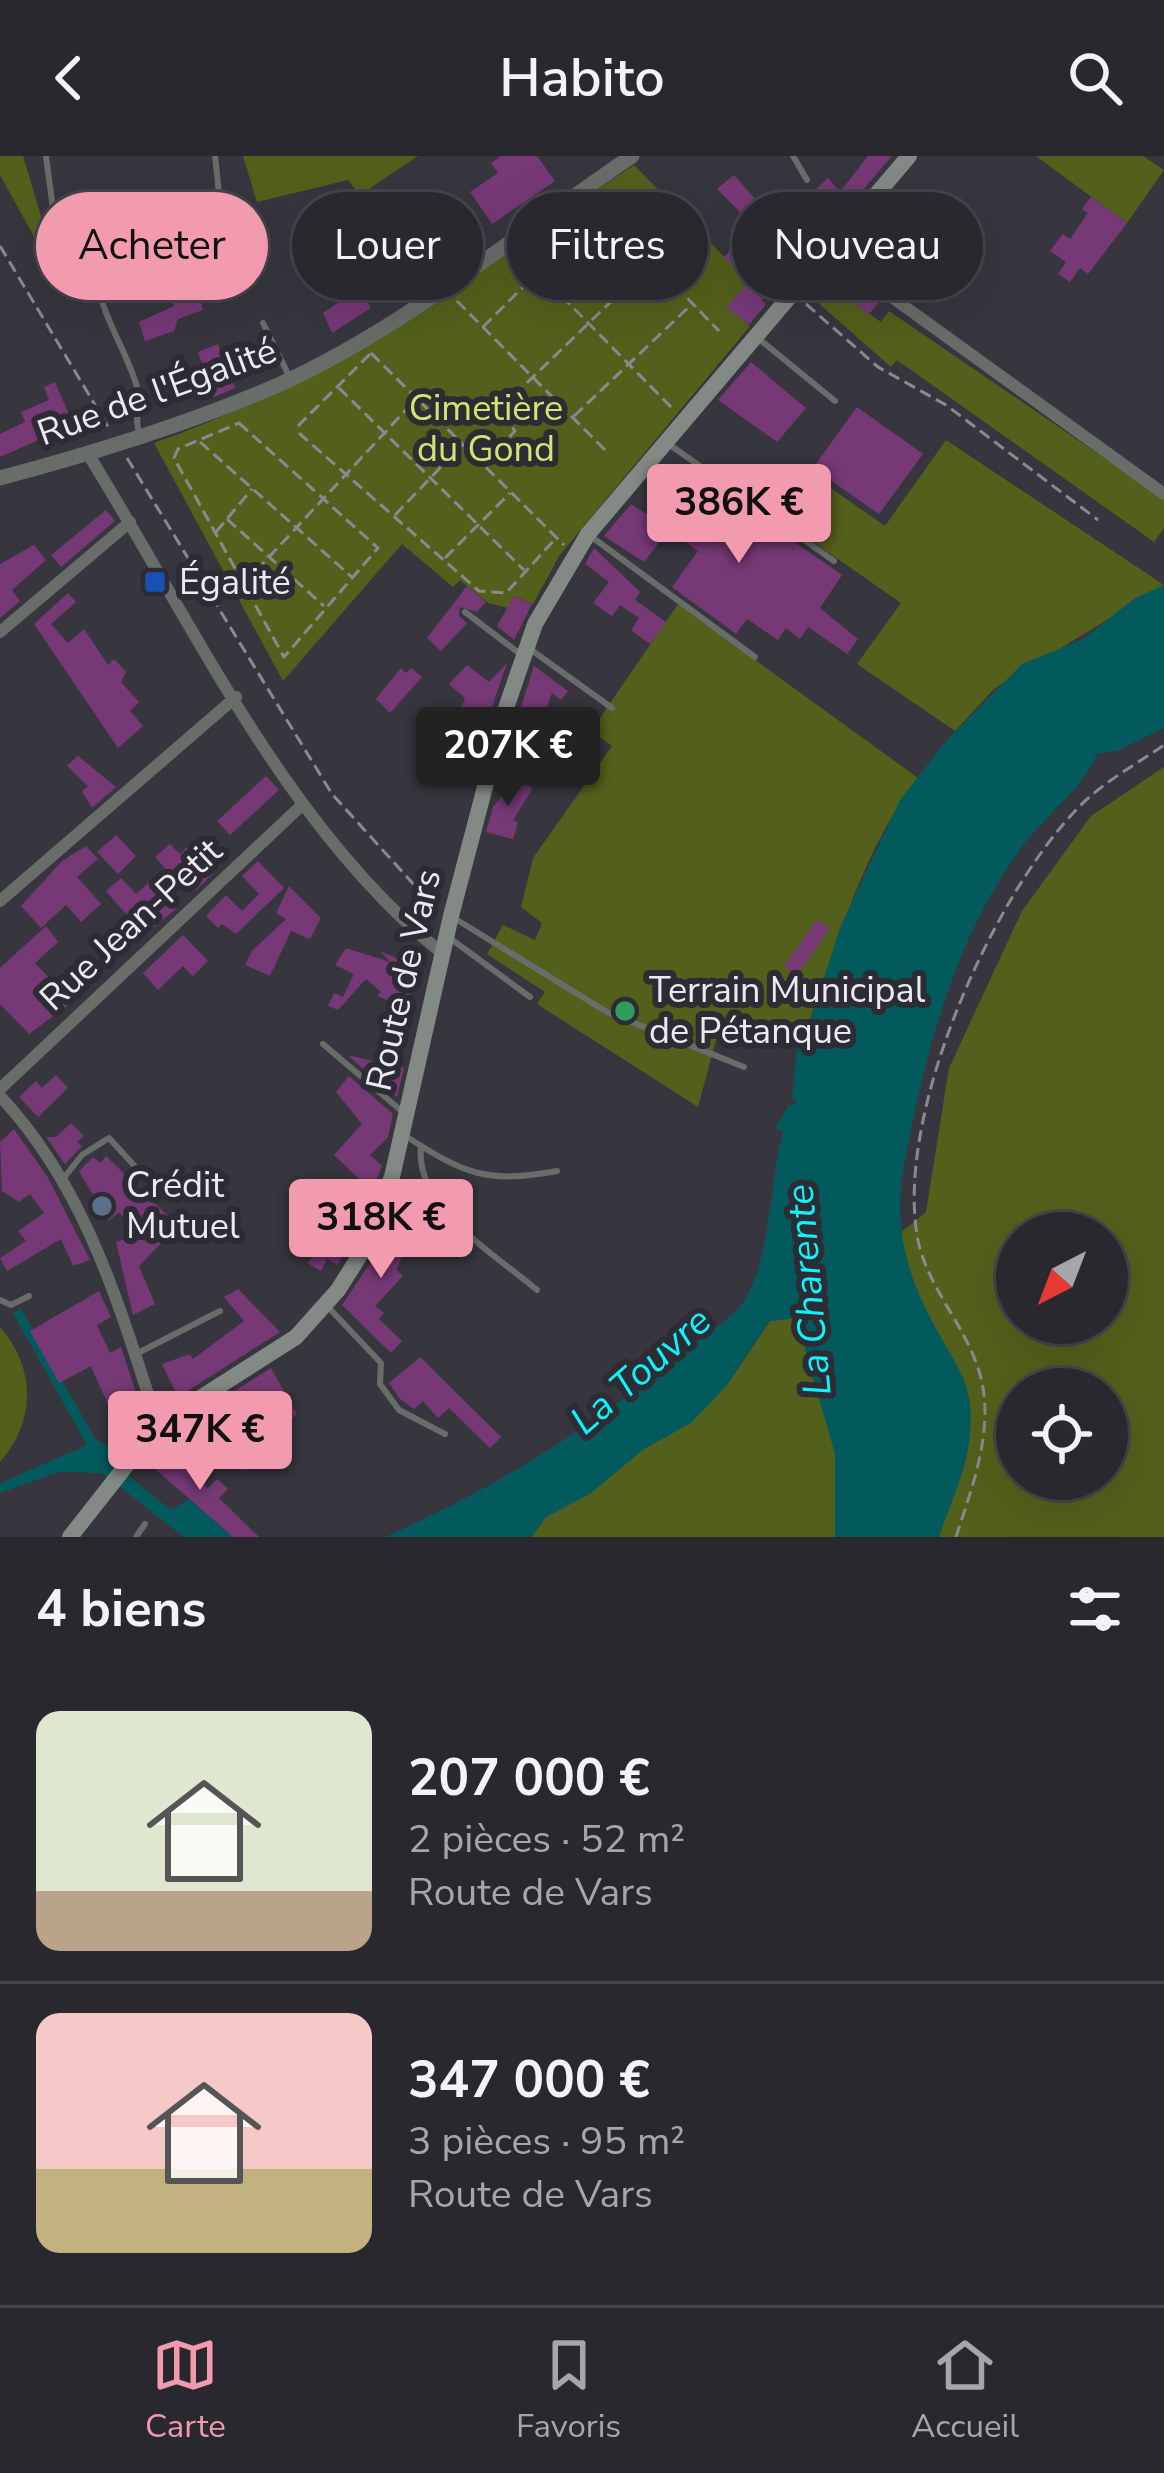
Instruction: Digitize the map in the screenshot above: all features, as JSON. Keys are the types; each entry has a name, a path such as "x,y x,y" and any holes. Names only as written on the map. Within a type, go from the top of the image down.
{"main road":[{"name":"Route de Vars","path":"878,192 909,156"},
{"name":"Route de Vars","path":"79,1534 116,1476 158,1426 296,1337 326,1305 360,1255 392,1177 451,916 525,652 574,552 787,300"}],"street":[{"name":"Rue de l'Égalité","path":"0,478 118,444 290,378 357,339 632,156"},
{"path":"896,300 1164,494"},
{"path":"88,454 302,806 402,919 444,945"},
{"path":"0,632 130,522"},
{"path":"0,901 236,698"},
{"name":"Rue Jean-Petit","path":"2,1099 302,806"},
{"path":"2,1099 63,1179 100,1253 158,1426"}],"lane":[{"path":"46,156 51,192"},
{"path":"215,156 219,192"},
{"path":"794,156 807,180"},
{"path":"99,300 139,392 135,420 140,436"},
{"path":"263,323 290,378"},
{"path":"756,337 835,401"},
{"path":"667,443 834,561"},
{"path":"588,534 755,657"},
{"path":"465,612 612,708"},
{"path":"451,916 607,1012 744,1066"},
{"path":"444,945 530,997"},
{"path":"323,1044 421,1146 480,1177 510,1179 557,1171"},
{"path":"63,1179 82,1155 109,1138 142,1173"},
{"path":"421,1146 418,1167 442,1208 537,1290"},
{"path":"0,1300 11,1306 29,1297"},
{"path":"326,1305 381,1363 380,1384 400,1410 445,1434"},
{"path":"136,1354 220,1311"},
{"path":"136,1537 145,1524"}],"path":[{"path":"0,246 332,794 438,911 451,916"},
{"path":"457,300 608,453"},
{"path":"483,327 510,300"},
{"path":"565,300 686,420"},
{"path":"484,464 515,431 500,411 613,300"},
{"path":"688,300 718,332"},
{"path":"801,300 878,367 946,405 1098,520"},
{"path":"573,418 692,304"},
{"path":"357,339 574,552"},
{"path":"372,353 299,425 300,434 479,591 506,593 557,537"},
{"path":"338,387 526,571"},
{"path":"243,586 417,398"},
{"path":"239,423 377,544 284,657 174,458 178,449 199,440 239,423"},
{"path":"199,440 352,578"},
{"path":"394,516 464,444"},
{"path":"215,533 252,489"},
{"path":"443,560 511,492"},
{"path":"227,519 326,608"},
{"path":"956,1537 986,1422 979,1369 920,1250 913,1208 920,1135 942,1048 970,980 1027,875 1076,809 1164,745"}],"green space":[{"path":"0,156 23,156 36,199 36,240 0,175"},
{"path":"243,156 418,156 364,192 358,192 348,180 268,199 268,192 254,192"},
{"path":"1036,156 1143,156 1164,170 1127,223"},
{"name":"Cimetière du Gond","path":"634,165 661,192 594,192"},
{"name":"Cimetière du Gond","path":"708,240 732,265 734,300 727,307 750,326 559,556 533,604 515,596 508,608 488,603 460,580 453,587 402,544 283,681 154,443 282,388 433,300 483,300 483,267 507,251 507,300 708,300"},
{"path":"815,300 850,300 881,322 889,311 1164,499 1164,528 1154,542 897,360 891,367"},
{"path":"946,440 1164,585 994,689 955,731 857,664 901,603 782,520 815,477 885,526"},
{"path":"678,604 918,778 867,864 809,1022 800,1020 799,1044 722,1018 698,1107 537,1004 545,992 487,954 503,925 535,940 542,923 521,907 533,858 612,746 591,731"},
{"path":"1164,767 1164,1537 478,1537 727,1385 770,1321 796,1318 926,1212 949,1068 1022,911 1091,816"},
{"path":"0,1327 20,1360 27,1394 20,1429 0,1462"}],"water":[{"name":"La Charente","path":"1164,585 1164,728 1117,751 1096,754 1077,786 1024,844 961,957 921,1082 901,1190 902,1235 920,1297 966,1387 971,1423 962,1473 939,1537 835,1537 835,1454 796,1318 769,1321 727,1385 691,1423 644,1449 591,1493 545,1518 532,1537 385,1537 547,1451 623,1399 740,1307 765,1240 783,1132 775,1128 788,1106 797,1103 792,1096 800,1019 810,1021 841,925 900,800 946,741 1022,664 1083,639 1135,598"},
{"path":"21,1309 96,1440 117,1450 110,1461 171,1510 189,1499 233,1537 184,1537 102,1473 59,1472 0,1493 0,1483 87,1445 13,1313"}],"building":[{"path":"501,156 537,156 555,181 539,192 507,192 507,214 492,224 483,211 483,192 470,192 498,173 491,163"},
{"path":"868,156 892,156 861,192 840,192"},
{"path":"734,175 749,192 732,192 732,204 717,189"},
{"path":"828,178 840,192 813,192"},
{"path":"1091,197 1127,223 1088,274 1080,268 1070,282 1058,274 1066,262 1050,251 1063,234 1070,239 1088,213 1082,209"},
{"path":"172,300 200,300 203,310 178,319 174,331 145,341 139,322 174,306"},
{"path":"342,300 366,300 371,308 332,333 323,313"},
{"path":"732,300 766,304 749,325 726,307"},
{"path":"850,300 880,301 869,314"},
{"path":"218,344 235,388 214,397 198,352"},
{"path":"751,362 806,408 777,442 718,400"},
{"path":"55,382 79,438 66,443 61,430 0,457 0,434 25,422 21,412 49,400 44,387"},
{"path":"857,407 923,454 879,514 813,468"},
{"path":"703,478 842,575 820,608 858,639 847,654 808,627 800,639 786,628 778,640 747,619 736,634 672,587 698,551 669,530 644,562 604,536 631,504 646,514 656,500 676,514"},
{"path":"106,510 115,521 61,567 51,555"},
{"path":"34,545 46,560 12,590 20,601 0,618 0,564"},
{"path":"594,548 640,592 635,600 666,622 650,644 631,630 639,618 620,605 612,616 593,603 609,582 585,564"},
{"path":"467,586 486,602 477,612 460,607 459,616 467,623 441,651 427,638"},
{"path":"68,593 76,602 51,624 68,643 84,629 108,665 114,659 126,672 121,682 139,702 130,711 143,726 118,748 34,624"},
{"path":"514,596 532,604 514,640 497,626"},
{"path":"507,663 482,736 469,731 472,723 458,717 465,698 449,684 467,665 489,682"},
{"path":"534,666 568,691 561,700 552,693 537,735 524,736 513,733"},
{"path":"401,668 406,673 411,668 422,677 390,713 376,699"},
{"path":"78,756 116,787 92,808 82,791 88,786 67,766"},
{"path":"266,776 279,790 230,835 217,821"},
{"path":"516,777 533,788 513,820 518,823 513,839 486,832 493,807"},
{"path":"116,835 136,856 118,874 97,852"},
{"path":"170,844 180,854 187,847 213,874 196,890 178,871 158,890 176,909 124,951 115,941 134,923 106,891 121,878 136,894 165,868 155,857"},
{"path":"86,846 98,859 77,877 101,904 81,922 66,905 41,928 21,906 62,861"},
{"path":"258,861 284,888 236,934 222,924 218,928 206,916 226,895 242,911 259,894 242,876"},
{"path":"289,886 321,918 310,939 291,931 270,976 245,965 252,951 286,919 276,913"},
{"path":"817,920 830,928 797,975 784,966"},
{"path":"46,926 58,942 35,963 72,1002 29,1034 0,1004 0,968"},
{"path":"183,935 208,961 193,976 183,966 158,990 143,973"},
{"path":"346,948 390,962 380,951 413,965 404,985 413,988 404,1007 377,996 381,992 366,979 338,1010 328,1006 334,993 343,997 354,974 335,965"},
{"path":"347,1055 404,1068 397,1097"},
{"path":"56,1075 68,1088 38,1117 19,1097 36,1081 42,1088"},
{"path":"349,1076 393,1114 388,1137 370,1155 382,1166 372,1191 334,1155 362,1124 336,1092"},
{"path":"71,1123 84,1136 77,1142 82,1146 65,1164 46,1137 56,1137"},
{"path":"14,1129 47,1176 90,1260 73,1266 61,1239 7,1271 0,1258 26,1241 18,1231 44,1213 30,1194 19,1202 2,1191 0,1142"},
{"path":"106,1156 178,1226 139,1266 155,1304 133,1315 116,1242 137,1234 119,1212 108,1221 79,1171 93,1157 100,1163"},
{"path":"360,1204 366,1207 338,1265 327,1259 321,1271 307,1263"},
{"path":"390,1215 417,1225 396,1270 403,1276 375,1306 384,1313 379,1319 402,1341 391,1353 342,1305 371,1262"},
{"path":"238,1289 280,1332 178,1397 162,1364 190,1354 193,1359 244,1321 224,1297"},
{"path":"99,1291 111,1317 97,1325 110,1353 121,1347 145,1421 124,1441 91,1366 59,1383 30,1331"},
{"path":"420,1357 501,1437 490,1448 449,1408 438,1418 423,1401 414,1409 400,1399 389,1383"},
{"path":"271,1368 297,1414 275,1433 270,1428 249,1448 258,1459 245,1471 212,1434 200,1444 183,1424"},
{"path":"158,1445 208,1488 217,1479 228,1489 219,1498 259,1537 233,1537 146,1461"}],"place":[{"name":"Égalité","path":"155,582"},
{"name":"Terrain Municipal de Pétanque","path":"625,1011"},
{"name":"Crédit Mutuel","path":"102,1206"}],"water label":[{"name":"La Touvre","path":"641,1371"}]}
